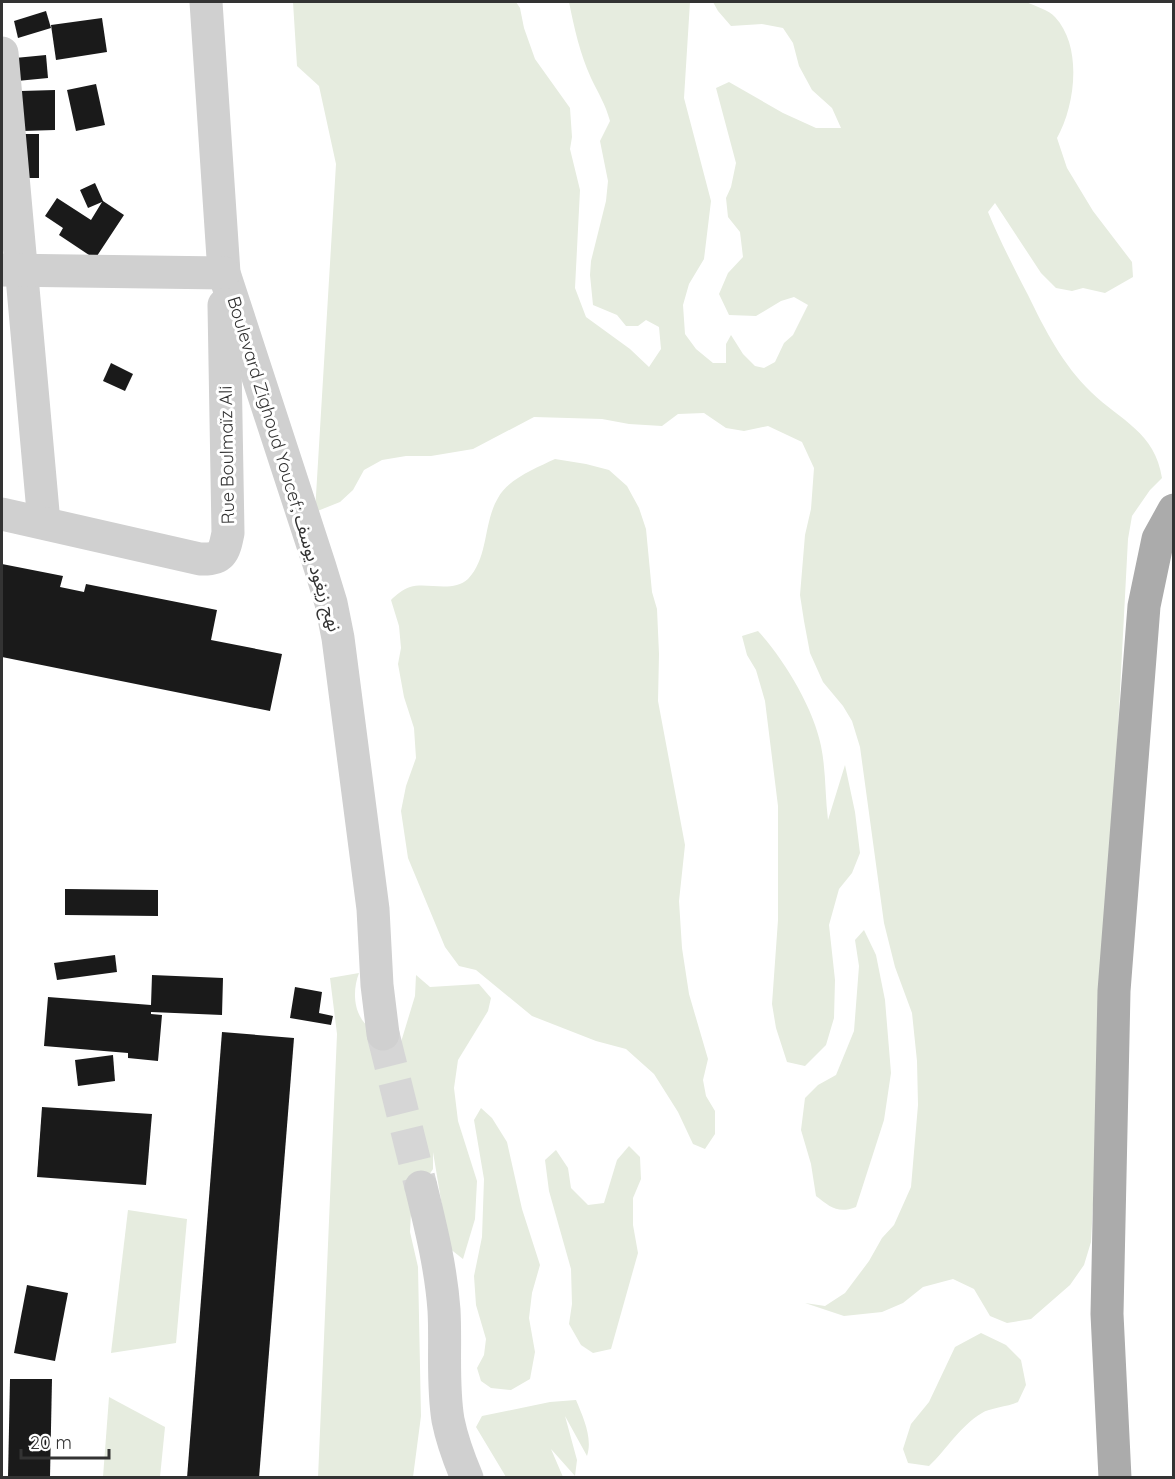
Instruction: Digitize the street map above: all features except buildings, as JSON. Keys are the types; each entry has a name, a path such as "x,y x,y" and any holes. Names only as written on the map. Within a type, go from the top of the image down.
{"main road":[{"path":"1115,1478 1107,1314 1114,991 1144,606 1158,539 1173,510"}],"street":[{"name":"Boulevard Zighoud Youcef; نهج زيغود يوسف","path":"206,2 224,273 322,576 336,630 372,909 383,1034"},
{"path":"2,52 12,271 44,524"},
{"path":"12,271 224,273"},
{"name":"Rue Boulmaïz Ali","path":"2,514 200,558 211,559 221,555 228,533 224,273"},
{"path":"421,1187 437,1254 444,1309 445,1394 448,1421 467,1478"}],"shaded area":[{"path":"293,2 516,2 520,8 524,28 535,59 570,108 572,137 570,149 580,190 575,288 586,317 630,349 649,367 661,349 659,327 646,320 638,326 626,326 617,315 593,305 591,261 606,201 608,181 600,141 610,121 584,60 569,2 690,2 684,98 711,201 704,259 689,284 683,305 685,334 696,349 713,363 726,363 726,344 731,335 743,354 755,366 764,368 775,362 784,343 793,335 808,305 794,297 781,301 756,316 729,315 719,294 728,273 743,257 740,232 728,217 726,198 736,163 716,88 729,82 783,113 816,128 841,128 832,108 812,90 799,66 793,43 783,28 762,24 731,26 713,2 1026,2 1046,10 1055,17 1064,30 1073,60 1072,94 1057,138 1067,168 1093,211 1132,262 1133,277 1105,293 1083,288 1072,291 1056,288 1041,273 995,203 988,212 1041,321 1063,359 1091,392 1144,438 1158,462 1162,478 1150,490 1132,516 1128,539 1091,1242 1084,1265 1070,1285 1031,1319 1007,1323 990,1316 974,1289 953,1279 923,1287 903,1303 882,1312 844,1316 805,1303 825,1306 845,1293 869,1261 882,1238 894,1225 911,1187 918,1105 917,1061 912,1013 895,967 884,923 860,747 852,721 823,682 810,653 804,621 800,595 814,468 802,442 768,426 744,431 726,428 704,413 678,414 662,426 629,424 602,419 534,417 473,449 431,456 406,456 382,460 364,470 353,490 340,502 315,512 336,164 319,86 297,66"},
{"path":"555,459 609,470 627,486 639,508 646,529 652,592 657,609 658,701 685,845 679,901 682,948 689,994 708,1059 703,1080 706,1096 715,1111 715,1134 705,1149 693,1144 678,1112 654,1074 626,1049 596,1041 532,1016 476,970 459,966 445,947 408,858 401,811 406,786 416,758 414,728 404,697 398,664 401,648 399,626 391,600 410,587 448,586 468,579 479,561 493,508 503,491 523,475"},
{"path":"758,631 788,670 812,716 823,755 828,820 845,765 855,812 860,853 852,873 839,889 829,925 835,980 834,1018 826,1045 805,1066 787,1062 776,1028 772,1004 778,920 778,806 765,701 756,670 747,655 742,636"},
{"path":"864,930 876,955 885,1000 891,1073 884,1120 856,1207 844,1210 830,1206 816,1196 811,1164 801,1130 805,1098 818,1085 836,1075 854,1031 859,966 855,940"},
{"path":"359,973 355,995 357,1010 365,1024 382,1035 401,1042 415,996 416,975 430,987 479,984 491,998 488,1011 458,1060 454,1088 458,1121 477,1181 475,1219 463,1259 449,1248 433,1152 433,1169 421,1187 411,1212 410,1232 418,1267 421,1416 413,1477 318,1478 337,1034 330,978"},
{"path":"481,1108 492,1118 507,1142 522,1209 540,1265 532,1293 529,1318 535,1352 530,1379 511,1390 491,1388 481,1381 477,1368 484,1355 486,1339 476,1305 474,1276 482,1237 484,1179 474,1120"},
{"path":"629,1146 640,1157 641,1179 633,1198 633,1225 638,1253 611,1349 593,1353 581,1345 569,1324 572,1304 571,1269 549,1191 545,1160 556,1150 568,1168 571,1188 588,1205 604,1203 617,1160"},
{"path":"128,1210 187,1219 176,1343 111,1353"},
{"path":"981,1333 1006,1345 1021,1360 1026,1385 1018,1402 985,1411 974,1418 929,1466 908,1463 903,1449 911,1424 929,1402 955,1347"},
{"path":"109,1397 165,1427 160,1477 103,1477"},
{"path":"576,1400 586,1428 589,1449 587,1456 565,1416 577,1460 575,1476 551,1449 563,1477 506,1477 476,1427 482,1416 550,1402"}],"tunnel":[{"path":"383,1034 421,1187"}]}
